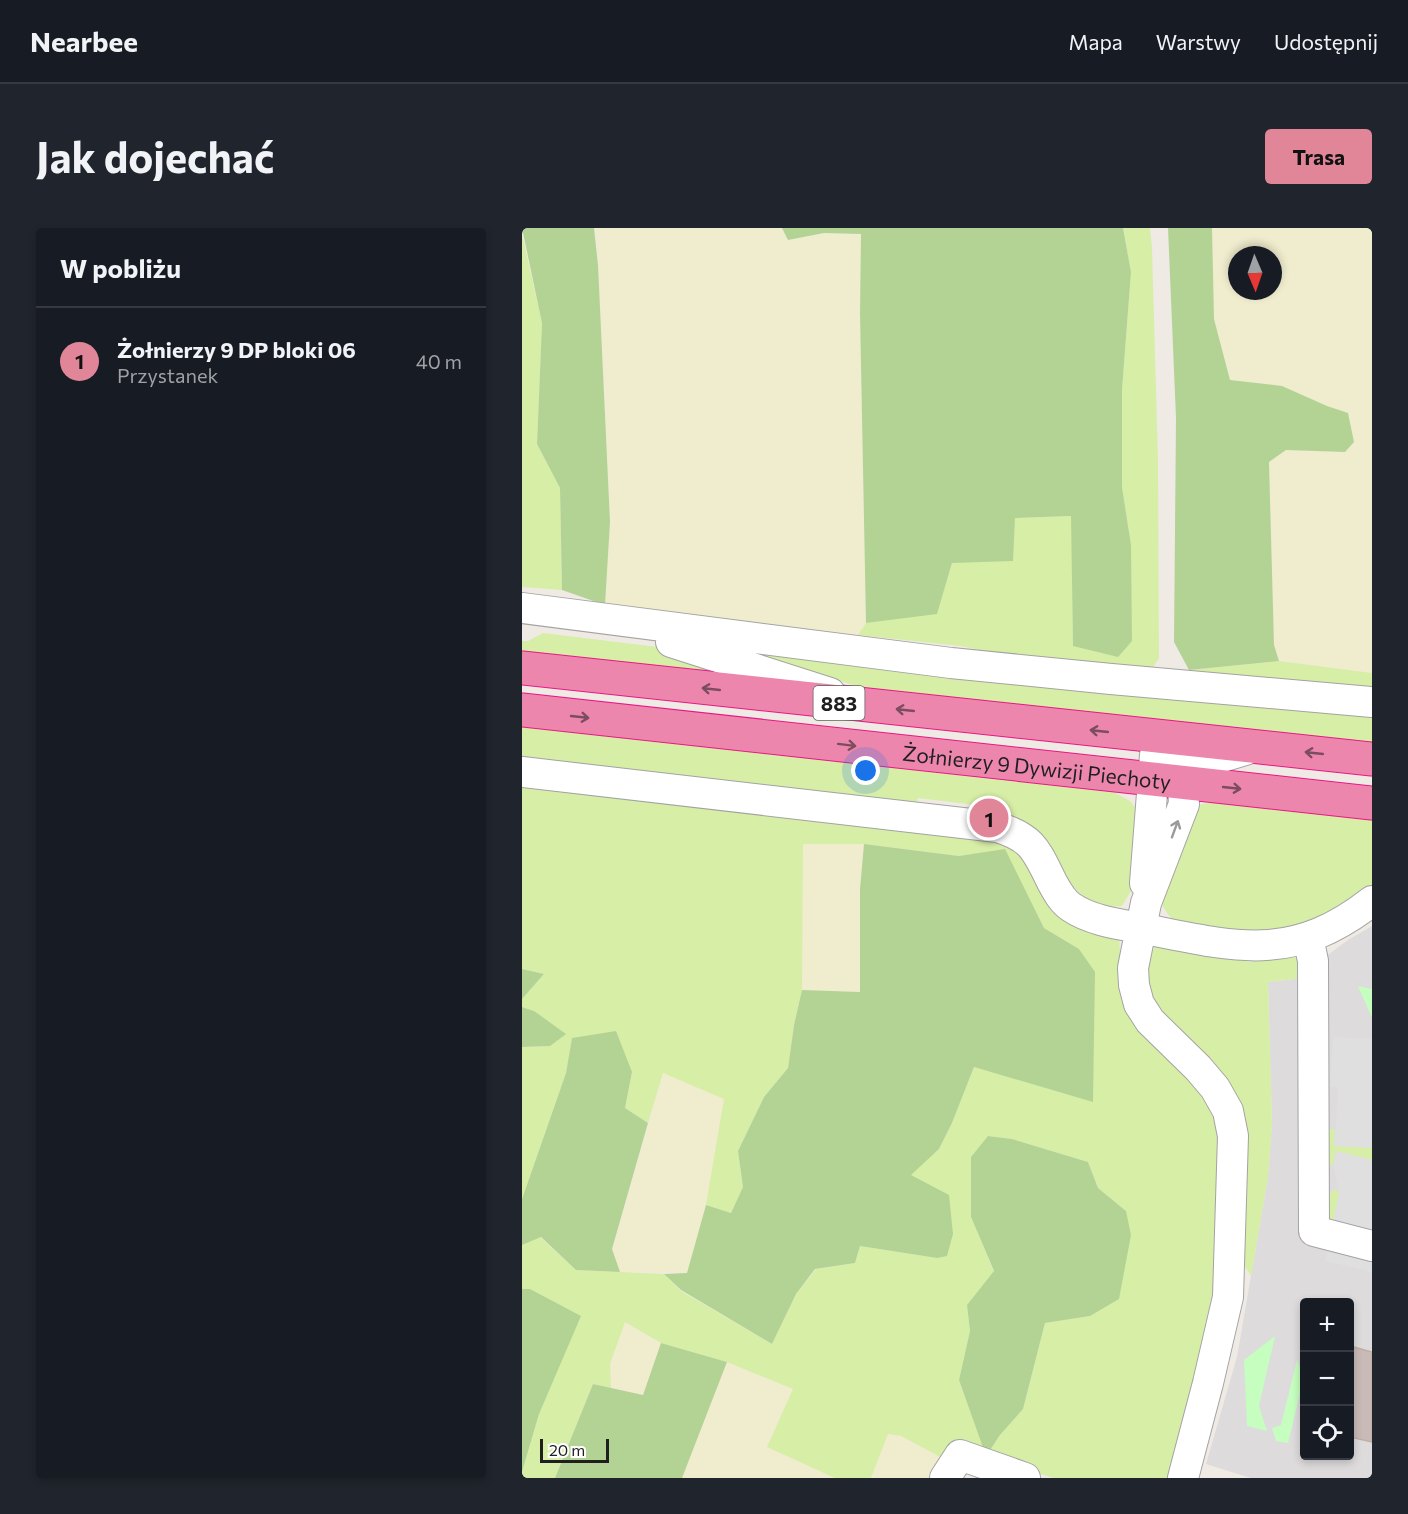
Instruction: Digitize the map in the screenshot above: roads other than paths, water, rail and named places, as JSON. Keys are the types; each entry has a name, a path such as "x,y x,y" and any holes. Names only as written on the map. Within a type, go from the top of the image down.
{"highway":[{"name":"Żołnierzy 9 Dywizji Piechoty","path":"522,668 1372,759"},
{"name":"Żołnierzy 9 Dywizji Piechoty","path":"522,710 1169,777 1372,803"}],"street":[{"path":"522,608 951,663 1372,702"},
{"path":"522,622 671,642 869,706"},
{"path":"1157,737 1169,777 1144,876 1144,916 1133,968 1134,985 1139,1004 1150,1021 1215,1088 1224,1101 1232,1124 1228,1297 1183,1478"},
{"path":"1169,777 1209,761 1255,747"},
{"path":"522,772 997,827 1027,839 1035,848 1059,895 1071,907 1097,918 1144,916 1196,939 1251,946 1271,946 1308,938 1350,918 1372,902"},
{"path":"1308,938 1314,967 1314,1231 1372,1246"},
{"path":"945,1478 960,1455 1025,1478"}],"place":[{"name":"Żołnierzy 9 DP bloki 06","path":"989,818"}]}
